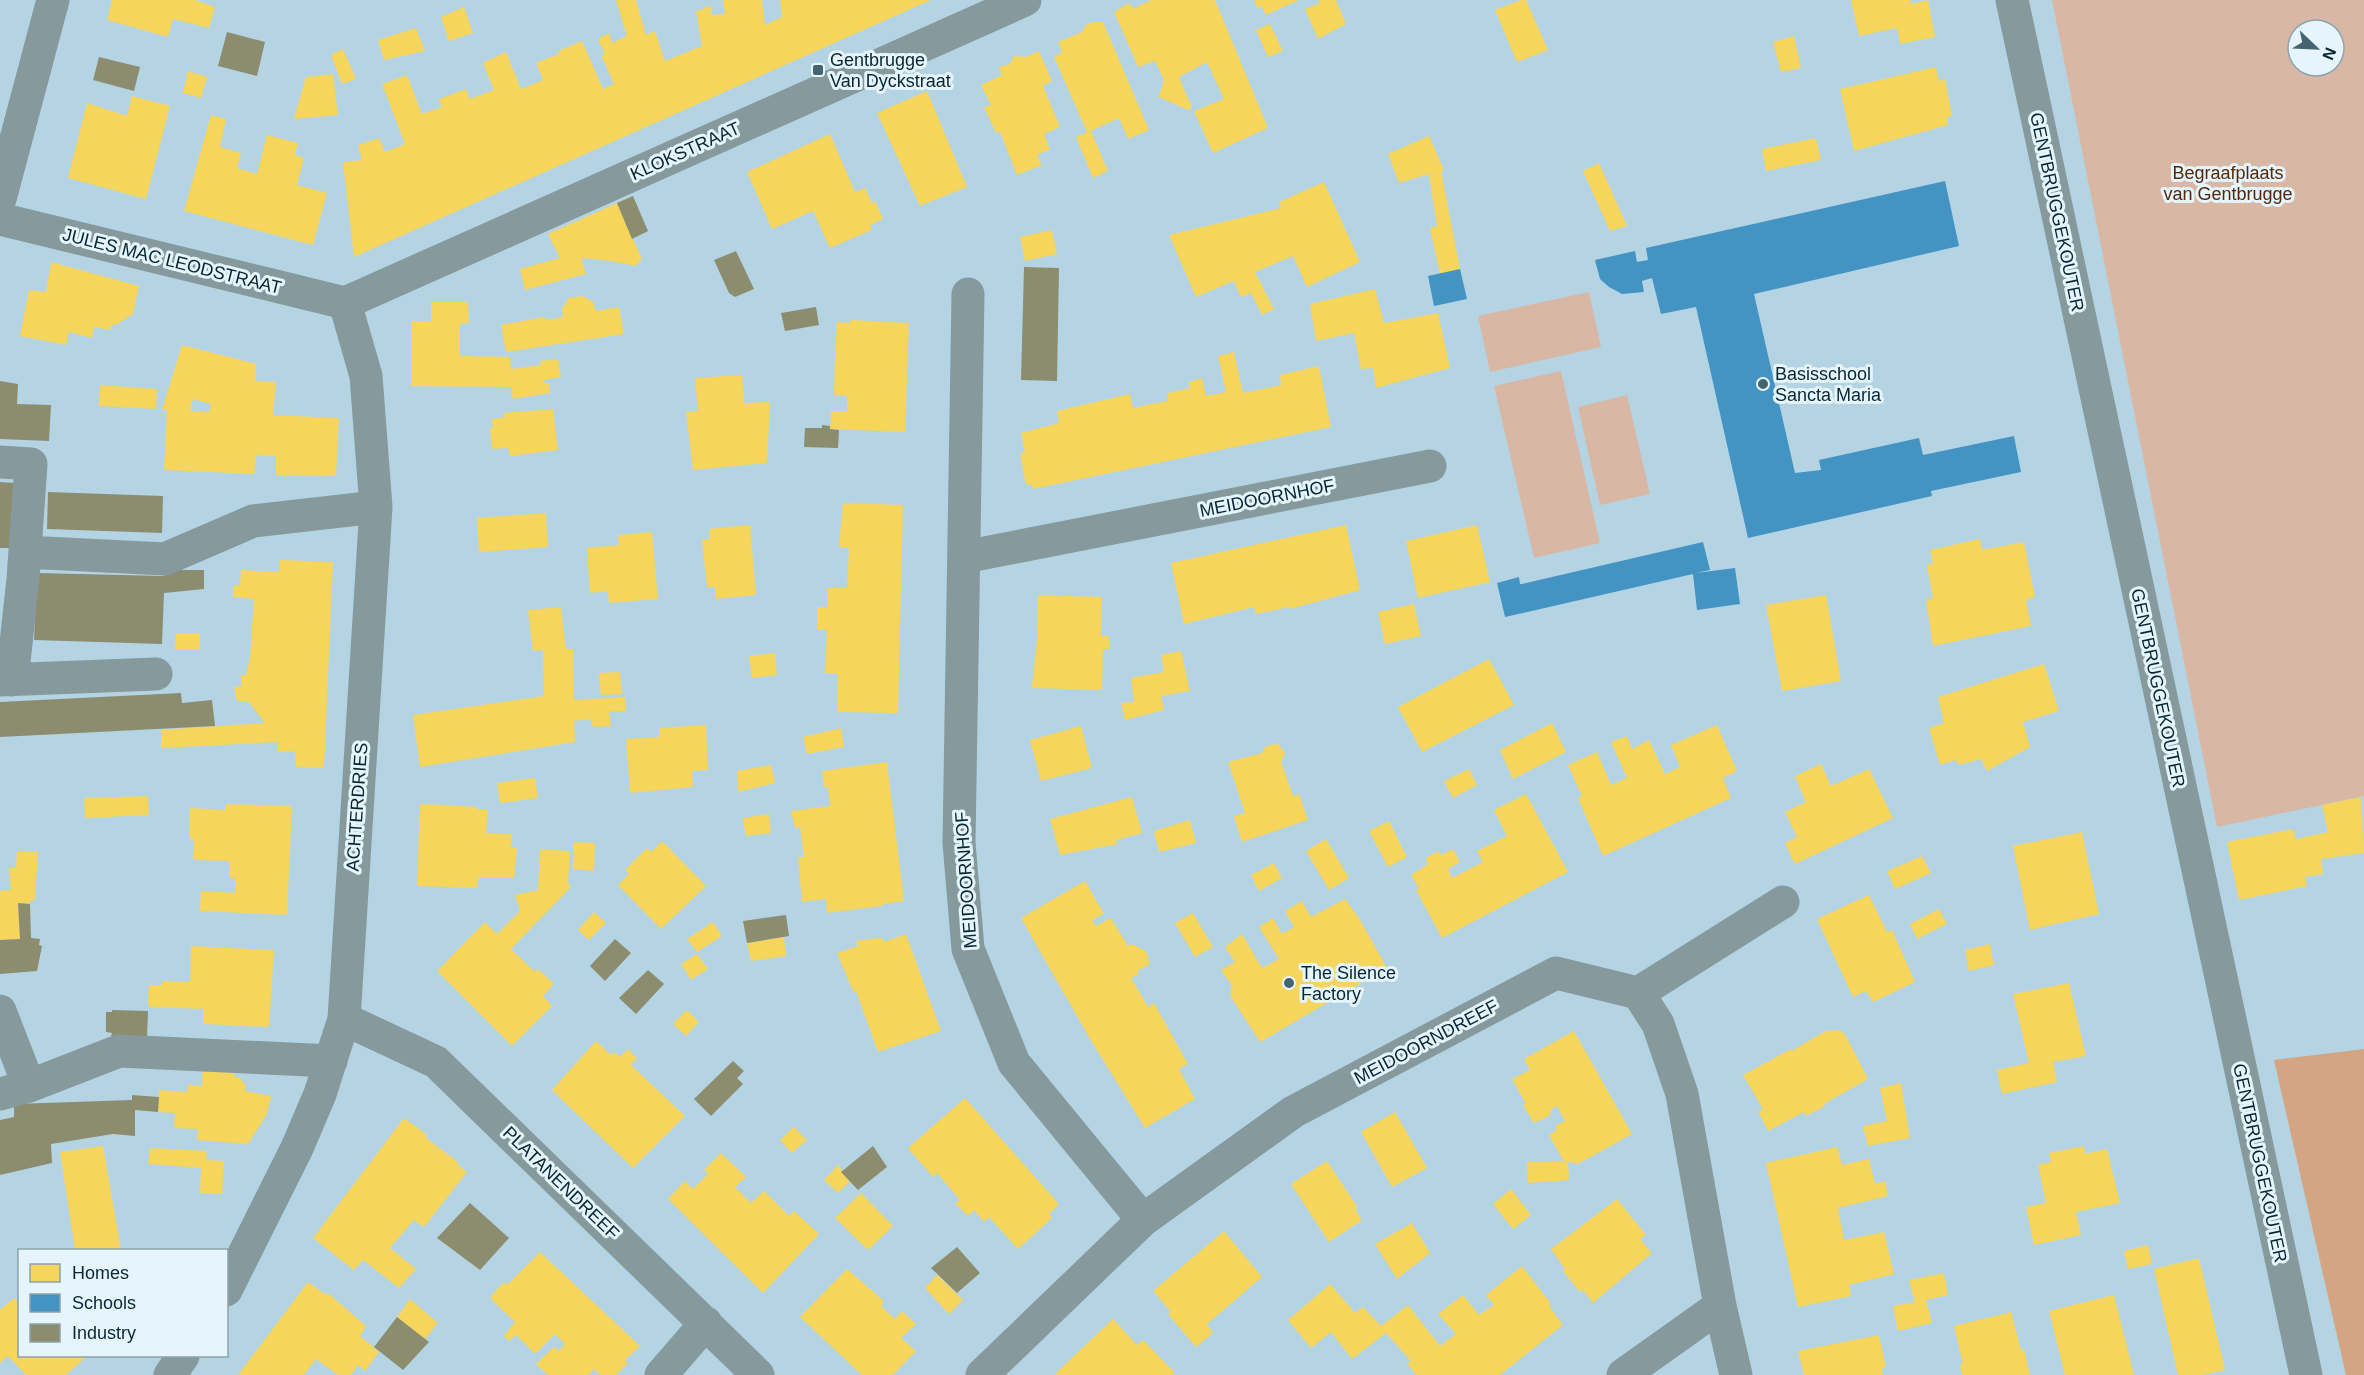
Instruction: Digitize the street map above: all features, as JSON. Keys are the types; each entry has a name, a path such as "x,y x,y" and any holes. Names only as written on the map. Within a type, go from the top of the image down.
{"street":[{"path":"0,199 53,0"},
{"name":"KLOKSTRAAT","path":"345,303 975,11 1025,0"},
{"name":"GENTBRUGGEKOUTER","path":"2012,0 2306,1375"},
{"name":"JULES MAC LEODSTRAAT","path":"0,219 345,303"},
{"name":"MEIDOORNHOF","path":"968,294 959,843 968,949 1014,1063 1143,1220"},
{"name":"ACHTERDRIES","path":"228,1286 297,1148 320,1094 344,1019 376,507 366,376 345,303"},
{"path":"0,462 31,464 16,569 6,680 156,674"},
{"name":"MEIDOORNHOF","path":"964,557 1430,466"},
{"path":"16,569 165,559 253,521 376,507"},
{"path":"1736,1375 1720,1306 1682,1094 1658,1024 1638,993 1783,902"},
{"name":"MEIDOORNDREEF","path":"982,1375 1143,1220 1293,1112 1556,973 1638,993"},
{"path":"0,1011 15,1090 119,1051 331,1061"},
{"name":"PLATANENDREEF","path":"344,1019 436,1062 758,1375"},
{"path":"1626,1374 1720,1306"},
{"path":"661,1375 706,1323"},
{"path":"170,1375 182,1357"}],"green space":[{"name":"Begraafplaats van Gentbrugge","path":"2052,0 2364,0 2364,796 2217,827"},
{"path":"1589,292 1601,347 1490,372 1478,316"},
{"path":"1561,371 1600,543 1534,558 1494,386"},
{"path":"1627,395 1650,494 1600,505 1578,407"}],"shaded area":[{"path":"2364,1049 2364,1375 2346,1375 2274,1060"}],"building: Homes":[{"path":"112,0 195,0 215,7 209,28 173,19 168,37 107,20"},
{"path":"616,0 636,0 646,35 655,31 665,61 702,46 696,12 711,5 712,15 725,14 723,0 762,0 765,25 782,17 780,0 931,0 354,257 343,162 362,160 358,145 379,138 385,152 405,144 382,84 407,75 422,114 442,107 439,99 466,89 470,99 494,90 483,63 506,52 521,89 543,80 536,63 559,54 558,51 582,41 603,89 614,84 601,55 605,54 598,39 609,33 612,43 627,36"},
{"path":"1151,0 1215,0 1268,128 1213,153 1194,111 1224,99 1207,62 1179,77 1192,108 1188,110 1159,97 1164,80 1155,61 1138,67 1115,14 1115,11 1130,3 1133,9"},
{"path":"1254,0 1299,0 1266,15 1262,7 1258,8"},
{"path":"1319,0 1336,0 1346,24 1318,39 1305,9 1320,3"},
{"path":"1526,0 1548,50 1517,62 1495,10"},
{"path":"1851,0 1910,0 1911,4 1928,0 1935,37 1900,44 1897,28 1859,36"},
{"path":"464,7 473,33 449,41 441,17"},
{"path":"1092,22 1103,22 1149,130 1128,139 1119,118 1091,131 1108,171 1093,178 1076,137 1087,132 1054,57 1062,52 1058,42 1082,32 1085,26"},
{"path":"1270,24 1283,51 1268,57 1256,30"},
{"path":"416,28 425,51 384,60 378,40"},
{"path":"1794,36 1801,68 1781,72 1773,42"},
{"path":"343,49 356,79 342,84 331,55"},
{"path":"1039,51 1052,81 1043,86 1060,127 1044,134 1050,149 1037,155 1042,165 1017,175 1000,132 996,133 984,107 991,105 981,85 1002,75 999,67 1010,64 1014,56 1026,57"},
{"path":"1936,67 1939,81 1945,79 1952,116 1947,117 1948,125 1854,151 1840,89"},
{"path":"188,71 207,77 201,98 183,93"},
{"path":"333,74 338,115 294,119 306,77"},
{"path":"927,91 967,187 920,206 877,113"},
{"path":"132,96 170,106 146,199 68,178 87,103 127,116"},
{"path":"211,115 226,119 220,147 241,153 237,168 257,174 267,135 298,143 295,155 304,158 297,185 327,193 313,245 184,211"},
{"path":"830,134 855,192 865,188 872,203 875,201 883,219 870,225 872,230 830,248 813,211 772,229 747,172"},
{"path":"1429,136 1444,170 1441,171 1460,269 1440,274 1430,228 1437,226 1429,174 1399,183 1388,154"},
{"path":"1816,138 1821,160 1766,171 1762,149"},
{"path":"1599,163 1627,226 1610,231 1583,171"},
{"path":"1324,182 1360,262 1307,287 1293,256 1255,272 1274,309 1262,315 1251,293 1241,297 1234,281 1196,297 1169,235 1281,208 1279,202"},
{"path":"617,203 642,259 635,266 581,258 586,274 525,290 520,269 560,258 548,234"},
{"path":"1052,230 1057,254 1025,261 1020,237"},
{"path":"51,262 139,286 133,314 116,325 111,325 110,330 94,327 92,338 69,332 66,345 20,336 29,290 46,292"},
{"path":"1375,289 1384,323 1438,313 1450,368 1376,388 1373,368 1361,369 1354,333 1316,341 1310,304"},
{"path":"583,296 593,302 596,311 619,307 624,334 506,352 501,325 544,317 547,320 563,317 562,309 569,298"},
{"path":"431,302 468,302 469,323 460,324 460,356 510,357 511,369 541,365 540,361 558,359 561,377 544,380 545,383 549,383 550,393 513,399 511,387 411,386 411,321 431,321"},
{"path":"850,320 909,323 905,432 830,429 831,411 847,411 847,396 834,395 835,356 837,322 850,323"},
{"path":"182,345 256,364 255,381 276,382 273,415 339,418 336,476 276,475 276,456 256,455 254,474 164,470 167,410 162,410","holes":["193,399 211,404 209,412 190,411"]},
{"path":"1234,352 1243,393 1281,385 1280,375 1319,366 1331,427 1033,489 1032,484 1026,485 1020,454 1025,453 1021,433 1059,423 1057,411 1130,394 1133,408 1167,401 1168,393 1190,388 1189,382 1202,378 1206,396 1226,392 1218,356"},
{"path":"742,375 744,403 770,402 767,463 693,470 686,412 698,411 695,378"},
{"path":"100,385 157,389 156,409 99,406"},
{"path":"553,409 558,450 510,456 508,448 492,449 490,428 493,427 492,419 505,417 504,413"},
{"path":"843,503 903,505 898,713 837,712 838,674 825,673 827,630 817,630 817,607 827,607 827,588 847,588 849,548 839,547"},
{"path":"546,513 548,547 479,552 477,518"},
{"path":"750,525 756,595 715,599 715,587 707,587 702,540 710,539 709,529"},
{"path":"1346,525 1360,590 1290,609 1290,607 1256,614 1254,607 1184,624 1171,563"},
{"path":"1477,525 1490,582 1418,598 1406,541"},
{"path":"652,532 658,599 609,603 608,591 590,593 587,548 619,545 618,535"},
{"path":"1980,539 1982,550 2024,542 2035,597 2026,600 2031,626 1933,646 1926,600 1933,598 1927,565 1933,564 1930,550"},
{"path":"280,560 333,562 324,768 296,767 295,751 278,752 278,742 161,748 161,730 265,723 248,701 237,701 234,687 241,686 241,675 246,675 250,658 254,599 233,597 233,586 240,585 241,570 279,572"},
{"path":"1038,595 1102,597 1101,636 1109,636 1109,649 1103,649 1102,690 1032,688 1037,640"},
{"path":"1826,595 1841,681 1782,691 1766,605"},
{"path":"1414,604 1421,636 1385,644 1378,612"},
{"path":"561,607 566,649 573,649 574,700 625,697 626,711 609,711 611,726 593,727 591,719 574,721 575,742 420,767 413,715 544,696 543,650 533,651 528,610"},
{"path":"176,633 200,633 200,650 175,650"},
{"path":"1181,651 1190,691 1161,696 1164,710 1125,720 1121,703 1134,702 1131,678 1164,672 1161,655"},
{"path":"775,653 777,675 752,678 749,656"},
{"path":"1489,659 1514,705 1422,752 1398,707"},
{"path":"2044,664 2059,711 2023,722 2030,747 1987,771 1981,759 1959,765 1956,760 1940,765 1929,728 1944,723 1938,697"},
{"path":"620,672 622,694 601,695 599,673"},
{"path":"1552,723 1566,752 1513,779 1500,750"},
{"path":"706,725 708,770 692,771 693,787 630,793 626,739 659,737 659,728"},
{"path":"1717,725 1737,771 1723,778 1731,798 1603,856 1578,798 1582,796 1568,765 1597,752 1611,785 1627,778 1611,742 1627,736 1632,749 1649,740 1665,774 1680,767 1671,745"},
{"path":"1081,726 1092,768 1041,781 1030,740"},
{"path":"841,728 844,747 807,754 803,737"},
{"path":"1278,744 1285,753 1281,762 1293,796 1299,794 1308,820 1242,842 1234,816 1245,813 1228,762 1262,753 1266,746"},
{"path":"887,762 904,901 827,913 826,899 802,902 798,857 804,857 800,827 795,828 791,811 830,806 828,787 824,787 822,771"},
{"path":"1821,764 1831,786 1869,769 1893,818 1795,864 1785,843 1797,837 1785,812 1806,802 1795,776"},
{"path":"771,765 775,783 738,792 737,771"},
{"path":"1469,769 1477,785 1453,798 1444,781"},
{"path":"535,778 538,798 500,803 497,783"},
{"path":"1526,794 1568,872 1442,938 1416,890 1419,888 1411,875 1428,864 1426,858 1438,851 1441,855 1453,849 1460,862 1448,869 1452,878 1483,862 1477,851 1507,836 1494,810"},
{"path":"148,796 149,815 85,818 84,798"},
{"path":"1132,797 1142,833 1116,840 1118,844 1060,855 1050,819"},
{"path":"2361,797 2364,853 2321,859 2323,874 2305,877 2307,886 2239,900 2227,842 2293,829 2296,839 2328,832 2322,805"},
{"path":"226,804 292,806 287,915 200,911 201,891 235,893 235,878 229,878 229,861 193,860 194,839 189,839 190,808 225,810"},
{"path":"420,804 477,807 478,810 488,810 486,833 512,834 511,848 517,848 514,878 478,878 477,888 417,886"},
{"path":"769,814 771,833 746,836 743,818"},
{"path":"1190,820 1196,843 1159,852 1154,831"},
{"path":"1389,821 1407,857 1388,867 1369,831"},
{"path":"2082,832 2099,914 2030,930 2013,846"},
{"path":"1326,839 1349,878 1329,890 1306,851"},
{"path":"662,841 706,886 661,929 618,885 629,874 625,870 647,848 651,852"},
{"path":"573,842 595,843 594,871 573,869"},
{"path":"540,849 570,851 568,883 571,887 511,949 535,972 538,969 554,984 543,996 552,1006 512,1046 437,971 485,922 497,934 520,911 515,895 538,890"},
{"path":"17,851 38,852 35,900 30,901 30,904 18,903 20,939 0,940 0,891 11,890 9,868 16,868"},
{"path":"1922,856 1931,873 1895,889 1887,871"},
{"path":"1274,863 1282,878 1259,891 1251,875"},
{"path":"1085,881 1104,914 1092,920 1096,926 1111,918 1128,946 1132,944 1146,951 1150,964 1137,971 1139,974 1131,978 1148,1007 1154,1003 1188,1064 1179,1069 1195,1099 1145,1128 1090,1039 1021,918"},
{"path":"1869,895 1887,932 1892,930 1915,982 1873,1002 1866,991 1853,997 1817,919"},
{"path":"1345,899 1359,918 1387,968 1260,1042 1229,994 1232,993 1230,989 1233,987 1221,970 1235,962 1225,947 1242,934 1262,968 1279,959 1259,927 1273,918 1282,934 1294,927 1285,911 1302,901 1311,917"},
{"path":"1939,909 1947,924 1917,939 1910,924"},
{"path":"594,912 606,923 589,940 578,930"},
{"path":"1193,913 1213,947 1195,957 1175,923"},
{"path":"713,922 722,936 697,952 687,939"},
{"path":"906,934 941,1031 878,1052 856,991 853,991 837,953 858,946 856,941 882,938 884,942"},
{"path":"784,937 786,956 751,961 747,943"},
{"path":"1990,944 1994,965 1969,971 1965,950"},
{"path":"191,946 274,950 269,1027 203,1024 203,1009 150,1007 148,1004 149,985 162,985 162,981 190,982"},
{"path":"697,954 708,969 691,980 681,964"},
{"path":"2069,983 2086,1056 2053,1062 2057,1082 2002,1094 1997,1070 2029,1063 2013,994"},
{"path":"687,1010 699,1022 686,1036 673,1024"},
{"path":"1574,1031 1632,1134 1578,1164 1563,1160 1549,1135 1557,1130 1555,1126 1565,1121 1557,1106 1552,1109 1549,1116 1534,1123 1512,1079 1530,1070 1524,1059"},
{"path":"1826,1031 1843,1032 1847,1038 1868,1079 1806,1116 1804,1112 1768,1131 1758,1111 1763,1109 1743,1075"},
{"path":"596,1041 611,1055 614,1052 620,1057 628,1049 637,1058 631,1065 685,1116 633,1168 552,1090"},
{"path":"203,1064 234,1066 234,1077 239,1077 246,1086 245,1091 271,1096 267,1114 248,1144 197,1140 198,1129 174,1128 175,1113 158,1112 159,1090 187,1092 188,1085 202,1086"},
{"path":"1901,1083 1910,1138 1868,1146 1863,1126 1887,1121 1880,1088"},
{"path":"965,1098 1059,1204 1049,1214 1052,1218 1018,1249 989,1217 984,1222 974,1210 968,1216 955,1203 960,1200 937,1173 933,1177 908,1148"},
{"path":"1395,1112 1427,1168 1392,1187 1361,1132"},
{"path":"404,1118 427,1135 426,1138 458,1162 457,1164 467,1172 424,1227 414,1220 390,1248 416,1269 399,1288 363,1260 354,1270 313,1238"},
{"path":"794,1127 807,1140 792,1153 780,1140"},
{"path":"103,1146 121,1249 75,1249 60,1152"},
{"path":"2084,1146 2085,1154 2107,1149 2120,1203 2076,1212 2081,1235 2034,1245 2026,1207 2046,1203 2038,1165 2051,1162 2049,1153"},
{"path":"1837,1147 1842,1165 1869,1159 1875,1184 1885,1181 1888,1196 1838,1208 1844,1240 1884,1232 1894,1274 1849,1285 1851,1296 1798,1307 1766,1163"},
{"path":"150,1148 207,1151 206,1160 224,1161 222,1194 200,1193 201,1168 148,1164"},
{"path":"721,1153 746,1177 735,1187 751,1203 764,1191 789,1216 794,1211 819,1234 763,1293 668,1199 685,1181 693,1189 708,1174 704,1170"},
{"path":"1327,1161 1358,1208 1355,1209 1362,1220 1329,1242 1291,1184"},
{"path":"1568,1161 1569,1180 1528,1183 1527,1162"},
{"path":"838,1165 850,1181 838,1193 824,1180"},
{"path":"1511,1189 1531,1215 1513,1229 1493,1204"},
{"path":"861,1193 893,1226 868,1250 835,1218"},
{"path":"1617,1199 1646,1235 1640,1239 1652,1253 1593,1303 1583,1290 1580,1292 1563,1271 1565,1269 1551,1249"},
{"path":"1412,1223 1430,1253 1397,1279 1375,1244"},
{"path":"1224,1231 1262,1277 1207,1324 1213,1333 1196,1347 1168,1314 1171,1312 1153,1291"},
{"path":"2148,1245 2152,1264 2128,1269 2124,1251"},
{"path":"540,1252 640,1346 625,1360 628,1363 616,1375 600,1375 594,1369 589,1375 548,1375 536,1364 554,1347 559,1351 565,1344 555,1334 535,1354 516,1335 509,1341 504,1336 515,1322 491,1299 491,1296 504,1282 507,1285"},
{"path":"2199,1258 2225,1370 2203,1375 2178,1375 2154,1269"},
{"path":"1522,1266 1551,1304 1549,1306 1563,1325 1500,1375 1416,1375 1407,1363 1411,1361 1386,1333 1352,1359 1331,1332 1311,1348 1288,1320 1330,1284 1355,1313 1363,1307 1381,1326 1408,1305 1440,1346 1456,1334 1438,1314 1463,1295 1479,1315 1494,1305 1486,1295"},
{"path":"847,1269 884,1301 881,1306 895,1319 902,1311 916,1324 901,1338 916,1351 893,1375 862,1375 800,1317"},
{"path":"1944,1273 1948,1295 1926,1300 1932,1323 1898,1331 1893,1306 1915,1302 1909,1280"},
{"path":"937,1275 963,1300 949,1314 925,1288"},
{"path":"308,1282 326,1295 328,1293 366,1326 360,1336 379,1352 365,1371 358,1365 351,1375 338,1375 316,1359 304,1375 238,1375"},
{"path":"2114,1295 2134,1375 2065,1375 2049,1311"},
{"path":"14,1298 18,1302 18,1357 86,1357 66,1375 26,1375 8,1356 0,1363 0,1310"},
{"path":"410,1299 438,1323 425,1339 397,1317"},
{"path":"2011,1312 2030,1375 1962,1375 1960,1365 1963,1364 1954,1326"},
{"path":"1113,1319 1137,1345 1143,1340 1175,1373 1172,1375 1057,1375 1056,1373"},
{"path":"1879,1335 1886,1367 1882,1368 1883,1375 1804,1375 1798,1351"}],"building: Schools":[{"path":"1945,181 1959,246 1754,294 1795,473 1821,470 1819,460 1919,438 1923,455 2014,436 2021,472 1931,491 1932,496 1748,538 1696,307 1661,314 1652,278 1642,281 1644,292 1622,294 1600,279 1595,260 1635,251 1637,262 1648,260 1646,248"},
{"path":"1460,269 1467,299 1434,306 1428,276"},
{"path":"1703,542 1710,570 1696,573 1735,568 1740,604 1697,610 1693,574 1505,617 1497,583 1519,577 1520,584 1522,584"}],"building: Industry":[{"path":"227,32 265,42 257,76 218,66"},
{"path":"99,57 140,67 134,91 93,80"},
{"path":"633,196 648,231 632,239 617,203"},
{"path":"736,251 754,289 735,297 729,293 714,260"},
{"path":"1024,267 1059,268 1057,381 1021,380"},
{"path":"816,307 819,325 785,331 781,313"},
{"path":"0,381 18,384 17,404 51,405 49,441 0,439"},
{"path":"822,425 839,430 838,448 804,447 805,428 822,428"},
{"path":"0,482 16,483 14,548 0,548"},
{"path":"48,492 163,496 162,533 47,529"},
{"path":"165,570 204,570 204,589 164,593 162,644 34,640 37,573 164,576"},
{"path":"181,693 182,703 212,700 215,726 0,737 0,702"},
{"path":"18,903 30,904 31,938 40,939 39,945 42,946 37,971 0,974 0,940 20,939"},
{"path":"786,915 789,936 747,943 743,921"},
{"path":"615,939 631,953 605,981 590,966"},
{"path":"648,970 664,984 636,1014 619,998"},
{"path":"112,1010 148,1011 147,1039 111,1036 112,1033 106,1032 106,1012 112,1012"},
{"path":"733,1061 744,1071 737,1078 743,1084 711,1116 694,1099"},
{"path":"132,1095 159,1097 158,1112 135,1110 135,1136 113,1134 51,1144 52,1163 0,1175 0,1120 14,1117 14,1104 132,1100"},
{"path":"873,1146 887,1167 858,1190 841,1172"},
{"path":"470,1203 509,1238 480,1270 437,1238"},
{"path":"957,1247 980,1273 957,1293 931,1268"},
{"path":"397,1317 429,1342 403,1370 374,1347"}],"place":[{"name":"Gentbrugge Van Dyckstraat","path":"818,70"},
{"name":"Basisschool Sancta Maria","path":"1763,384"},
{"name":"The Silence Factory","path":"1289,983"}]}
